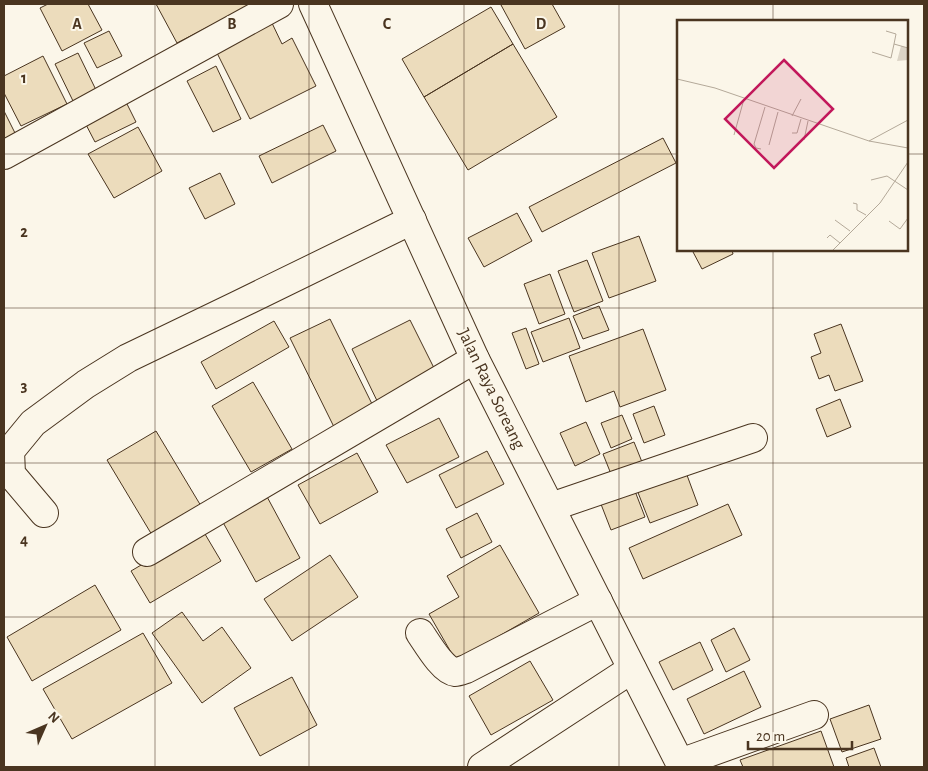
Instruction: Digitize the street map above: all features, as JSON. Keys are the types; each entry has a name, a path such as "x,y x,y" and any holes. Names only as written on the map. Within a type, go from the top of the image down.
{"street":[{"path":"4,155 279,4"},
{"name":"Jalan Raya Soreang","path":"313,4 476,359 681,765"},
{"path":"44,513 11,474 10,452 33,423 86,384 128,358 412,220"},
{"path":"147,552 476,359"},
{"path":"551,508 753,438"},
{"path":"420,633 441,662 451,672 456,672 466,669 598,601"},
{"path":"482,767 632,668"},
{"path":"681,765 814,715"}],"building":[{"path":"48,4 88,4 102,30 62,51 40,8"},
{"path":"156,4 252,4 177,43"},
{"path":"552,4 565,27 525,49 501,5"},
{"path":"491,7 513,44 424,97 402,59"},
{"path":"271,21 282,44 292,38 316,86 250,119 215,49"},
{"path":"109,31 122,56 97,68 84,43"},
{"path":"513,44 557,117 468,170 424,97"},
{"path":"78,53 97,92 74,103 55,64"},
{"path":"43,56 67,104 21,126 4,93 4,76"},
{"path":"216,66 241,119 213,132 187,81"},
{"path":"123,96 136,122 95,142 82,117"},
{"path":"4,111 15,133 4,139"},
{"path":"323,125 336,151 272,183 259,156"},
{"path":"138,127 162,171 114,198 88,154"},
{"path":"663,138 676,163 542,232 529,207"},
{"path":"220,173 235,204 205,219 189,188"},
{"path":"517,213 532,241 484,267 468,238"},
{"path":"639,236 656,281 609,298 592,253"},
{"path":"693,251 732,251 733,254 702,269"},
{"path":"587,260 603,301 574,312 558,271"},
{"path":"550,274 565,314 539,324 524,284"},
{"path":"599,306 609,330 583,339 573,316"},
{"path":"569,318 580,348 543,362 531,332"},
{"path":"330,319 375,410 335,429 290,338"},
{"path":"410,320 440,380 381,409 352,349"},
{"path":"274,321 289,347 216,389 201,362"},
{"path":"841,324 863,381 835,391 829,375 819,379 811,357 821,353 814,334"},
{"path":"526,328 539,364 526,369 512,333"},
{"path":"643,329 666,390 620,407 614,391 586,402 569,356"},
{"path":"253,382 292,449 251,472 212,406"},
{"path":"840,399 851,427 827,437 816,409"},
{"path":"654,406 665,435 644,443 633,414"},
{"path":"622,415 632,439 611,448 601,423"},
{"path":"439,418 459,457 407,483 386,445"},
{"path":"586,422 600,454 575,466 560,433"},
{"path":"156,431 201,506 152,535 107,460"},
{"path":"634,442 644,467 613,479 603,454"},
{"path":"487,451 504,484 456,508 439,475"},
{"path":"357,453 378,492 320,524 298,485"},
{"path":"684,467 698,505 650,523 635,485"},
{"path":"633,486 645,517 611,530 599,499"},
{"path":"265,493 300,558 256,582 220,517"},
{"path":"728,504 742,535 643,579 629,548"},
{"path":"477,513 492,542 461,558 446,529"},
{"path":"202,529 221,561 150,603 131,571"},
{"path":"500,545 539,613 456,661 429,614 459,597 447,576"},
{"path":"330,555 358,597 292,641 264,599"},
{"path":"95,585 121,630 32,681 7,637"},
{"path":"182,612 203,641 222,627 251,668 202,703 152,633"},
{"path":"734,628 750,660 726,672 711,640"},
{"path":"143,633 172,683 72,739 43,689"},
{"path":"700,642 713,670 673,690 659,662"},
{"path":"530,661 553,700 491,735 469,696"},
{"path":"744,671 761,707 704,734 687,699"},
{"path":"292,677 317,725 260,756 234,708"},
{"path":"869,705 881,739 842,752 830,719"},
{"path":"821,731 834,767 743,767 740,760"},
{"path":"874,748 881,767 849,767 846,758"}]}
